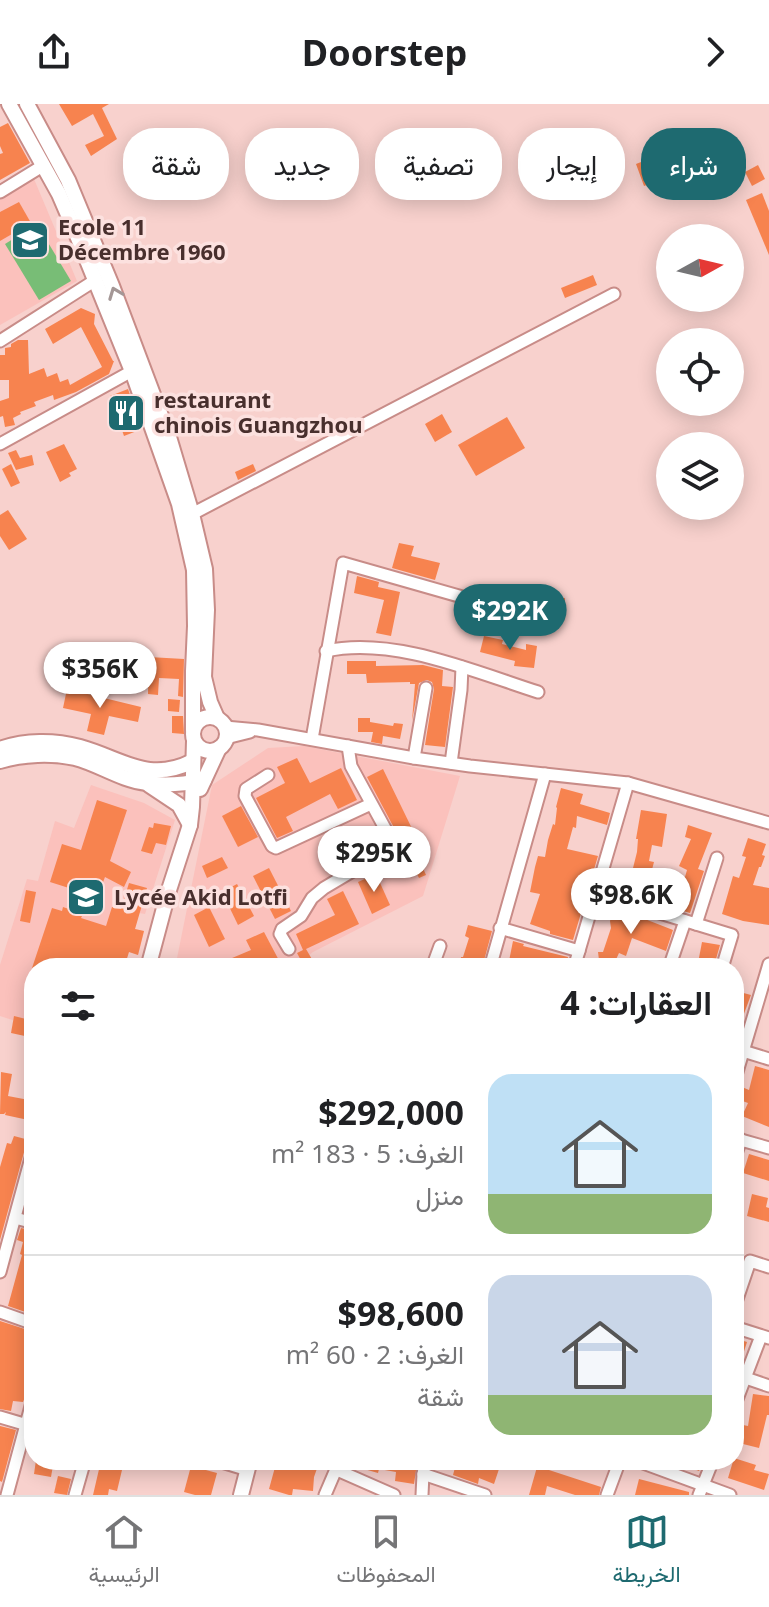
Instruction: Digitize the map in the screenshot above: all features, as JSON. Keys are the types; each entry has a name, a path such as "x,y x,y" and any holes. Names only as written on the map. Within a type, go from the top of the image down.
{"main road":[{"path":"31,107 68,180 169,437 205,569 204,677 222,733 198,781 190,825 151,958"},
{"path":"7,110 44,165 66,209 132,371 179,504 194,570 193,761 198,781"},
{"path":"205,717 222,733 208,751 197,746 194,736 200,720 205,717"},
{"path":"0,749 31,742 80,747 147,771 169,770 193,761"},
{"path":"0,761 33,755 76,758 117,776 145,783 198,781"},
{"path":"145,783 179,805 190,825"},
{"path":"241,1495 248,1470"}],"street":[{"path":"0,192 44,165"},
{"path":"0,341 94,281"},
{"path":"192,514 614,294"},
{"path":"0,444 132,371"},
{"path":"312,739 343,563 529,616"},
{"path":"326,651 344,647 432,657 538,692"},
{"path":"451,763 462,667"},
{"path":"414,758 426,688"},
{"path":"222,733 258,730 414,758 628,783 769,823"},
{"path":"289,949 280,934 282,929 301,916 312,898 393,847 351,766 348,746"},
{"path":"492,958 545,774"},
{"path":"268,775 246,789 245,796 272,846 276,848 371,804"},
{"path":"577,958 628,783"},
{"path":"674,958 717,858"},
{"path":"650,910 732,935 725,958"},
{"path":"500,928 579,951"},
{"path":"436,958 440,946"},
{"path":"744,1048 769,964"},
{"path":"744,1051 769,1059"},
{"path":"744,1139 769,1148"},
{"path":"0,1272 24,1184"},
{"path":"15,1218 24,1220"},
{"path":"744,1275 750,1261 769,1267"},
{"path":"0,1312 24,1320"},
{"path":"744,1330 765,1337 744,1370"},
{"path":"744,1377 769,1386"},
{"path":"0,1417 24,1424"},
{"path":"7,1495 24,1444"},
{"path":"75,1495 82,1470"},
{"path":"325,1495 336,1470"},
{"path":"347,1470 394,1495"},
{"path":"422,1495 424,1470"},
{"path":"607,1495 616,1470"},
{"path":"657,1470 702,1490 730,1495"},
{"path":"702,1490 709,1470"},
{"path":"423,1474 485,1495"}],"shaded area":[{"name":"Ecole 11 Décembre 1960","path":"34,179 77,281 0,325 0,198"},
{"path":"304,746 460,776 423,896 306,958 177,958 212,785 268,748"},
{"name":"Lycée Akid Lotfi","path":"91,785 144,803 175,820 145,914 139,913 135,929 144,931 138,955 129,952 93,958 24,958 24,1024 0,1016 0,965 27,879 38,881 55,821 74,828"}],"green space":[{"path":"37,224 71,281 39,300 5,244"}],"building":[{"path":"59,104 109,104 102,108 117,139 91,156 85,145 104,136 93,114 72,126"},
{"path":"8,123 30,163 0,180 0,154 3,153 0,127"},
{"path":"758,165 765,179 752,186 746,171"},
{"path":"762,193 769,211 769,255 746,200"},
{"path":"19,202 31,223 0,241 0,212"},
{"path":"593,275 597,285 565,298 561,288"},
{"path":"81,308 95,314 94,324 114,361 109,374 76,392 54,400 53,395 34,402 36,406 13,418 15,425 5,427 3,416 0,417 0,401 9,398 9,380 0,380 0,355 5,355 5,348 11,347 11,344 28,340 29,374 44,368 47,377 57,373 60,382 68,379 70,385 102,367 81,327 53,344 45,329"},
{"name":"restaurant chinois Guangzhou","path":"128,389 142,429 124,436 110,396"},
{"path":"442,414 452,432 435,442 425,424"},
{"path":"507,417 525,448 476,476 458,445"},
{"path":"64,444 77,469 60,482 46,452"},
{"path":"16,450 20,458 32,455 34,465 16,470 8,453"},
{"path":"11,464 20,483 11,487 2,469"},
{"path":"253,464 256,471 238,480 235,472"},
{"path":"8,510 27,539 9,550 0,536 0,515"},
{"path":"399,543 414,546 411,556 440,563 435,580 392,568"},
{"path":"357,576 379,582 378,587 400,592 391,636 376,633 384,600 354,593"},
{"path":"538,597 565,598 565,612 538,612"},
{"path":"515,621 530,624 539,621 535,633 514,626"},
{"path":"484,636 526,650 526,644 537,646 534,668 514,666 515,661 480,652"},
{"path":"149,657 184,659 183,697 178,696 179,679 159,678 158,695 148,694"},
{"path":"347,661 376,661 376,666 423,665 443,670 442,686 453,687 445,747 425,745 434,689 432,682 419,683 412,721 415,684 367,683 366,674 347,674"},
{"path":"67,689 141,707 138,722 109,716 104,735 87,731 91,714 63,708"},
{"path":"168,699 180,700 179,712 168,711"},
{"path":"172,716 183,716 184,734 172,733"},
{"path":"358,718 370,718 370,722 393,726 394,723 403,724 400,739 383,736 382,744 371,742 373,732 358,732"},
{"path":"297,758 310,783 341,768 357,800 338,809 330,794 286,817 293,831 277,838 256,798 285,783 277,767"},
{"path":"383,769 420,845 414,848 426,875 419,878 367,777"},
{"path":"561,788 583,794 580,804 610,813 607,825 577,816 576,828 573,827 567,849 598,856 573,940 530,924 540,894 530,892 535,867 538,856 545,857 555,825"},
{"path":"97,800 127,810 110,861 131,872 124,887 105,877 100,890 93,888 91,895 50,882 62,844 81,850"},
{"path":"241,806 258,837 238,847 222,816"},
{"path":"641,810 667,814 662,847 652,845 649,861 654,862 643,904 623,897 637,852"},
{"path":"154,823 171,826 166,845 156,843 152,854 141,851 149,827 153,828"},
{"path":"688,825 712,833 698,869 704,871 690,913 670,907 675,892 680,894 687,870 679,866 691,839 685,837"},
{"path":"748,838 766,844 762,855 765,856 753,885 769,888 769,925 722,914 733,876 739,878"},
{"path":"222,857 228,868 207,878 202,866"},
{"path":"269,868 291,911 275,919 253,876"},
{"path":"376,874 390,905 372,914 358,882"},
{"path":"129,883 147,888 135,929 144,931 138,955 129,952 127,958 35,958 52,908 62,911 63,907 83,914 81,918 106,926 112,907 121,909"},
{"path":"237,884 254,916 238,925 222,892"},
{"path":"26,890 36,892 30,923 20,921"},
{"path":"343,891 359,924 306,949 311,958 300,958 297,953 303,950 296,934 335,915 327,899"},
{"path":"209,907 225,939 209,947 194,915"},
{"path":"614,907 673,930 666,951 632,938 626,956 619,953 617,958 599,958 598,952 603,952 611,928"},
{"path":"468,925 492,931 485,958 461,958 469,938 465,936"},
{"path":"264,932 278,958 232,958 251,950 246,940"},
{"path":"513,941 568,957 568,958 510,958"},
{"path":"702,942 720,945 716,958 699,958"},
{"path":"744,993 751,995 744,1014"},
{"path":"14,1016 24,1018 24,1036 11,1033"},
{"path":"755,1066 769,1070 769,1127 744,1117 748,1103 744,1102 744,1088 749,1090"},
{"path":"1,1072 12,1074 8,1096 24,1099 24,1119 5,1115 6,1112 0,1114"},
{"path":"14,1136 24,1139 24,1152 0,1240 0,1167 7,1143 11,1144"},
{"path":"749,1154 769,1160 769,1181 744,1173"},
{"path":"752,1194 768,1198 769,1222 747,1216"},
{"path":"21,1228 24,1229 24,1312 8,1306 22,1255 23,1242 17,1240"},
{"path":"0,1321 24,1329 24,1400 13,1401 11,1411 0,1409"},
{"path":"753,1394 769,1396 769,1415 759,1448 744,1444 744,1425 748,1426"},
{"path":"0,1426 16,1430 2,1482 0,1481"},
{"path":"744,1461 756,1465 754,1470 769,1474 764,1490 728,1478 730,1470 744,1470"},
{"path":"35,1470 52,1470 51,1477 34,1474"},
{"path":"99,1470 122,1470 117,1491 109,1489 108,1495 93,1495"},
{"path":"190,1470 217,1473 211,1495 184,1492"},
{"path":"274,1470 316,1470 313,1491 293,1489 292,1495 289,1495 269,1489"},
{"path":"385,1470 416,1470 414,1484 395,1481 396,1472"},
{"path":"454,1470 499,1470 494,1484 479,1478 478,1484 453,1475"},
{"path":"536,1470 549,1470 601,1487 599,1495 575,1495 547,1486 545,1495 529,1495"},
{"path":"58,1476 71,1479 67,1495 54,1493"},
{"path":"639,1479 689,1492 689,1495 635,1495"}],"place":[{"name":"Ecole 11 Décembre 1960","path":"30,240"},
{"name":"restaurant chinois Guangzhou","path":"126,413"},
{"name":"Lycée Akid Lotfi","path":"86,897"}]}
